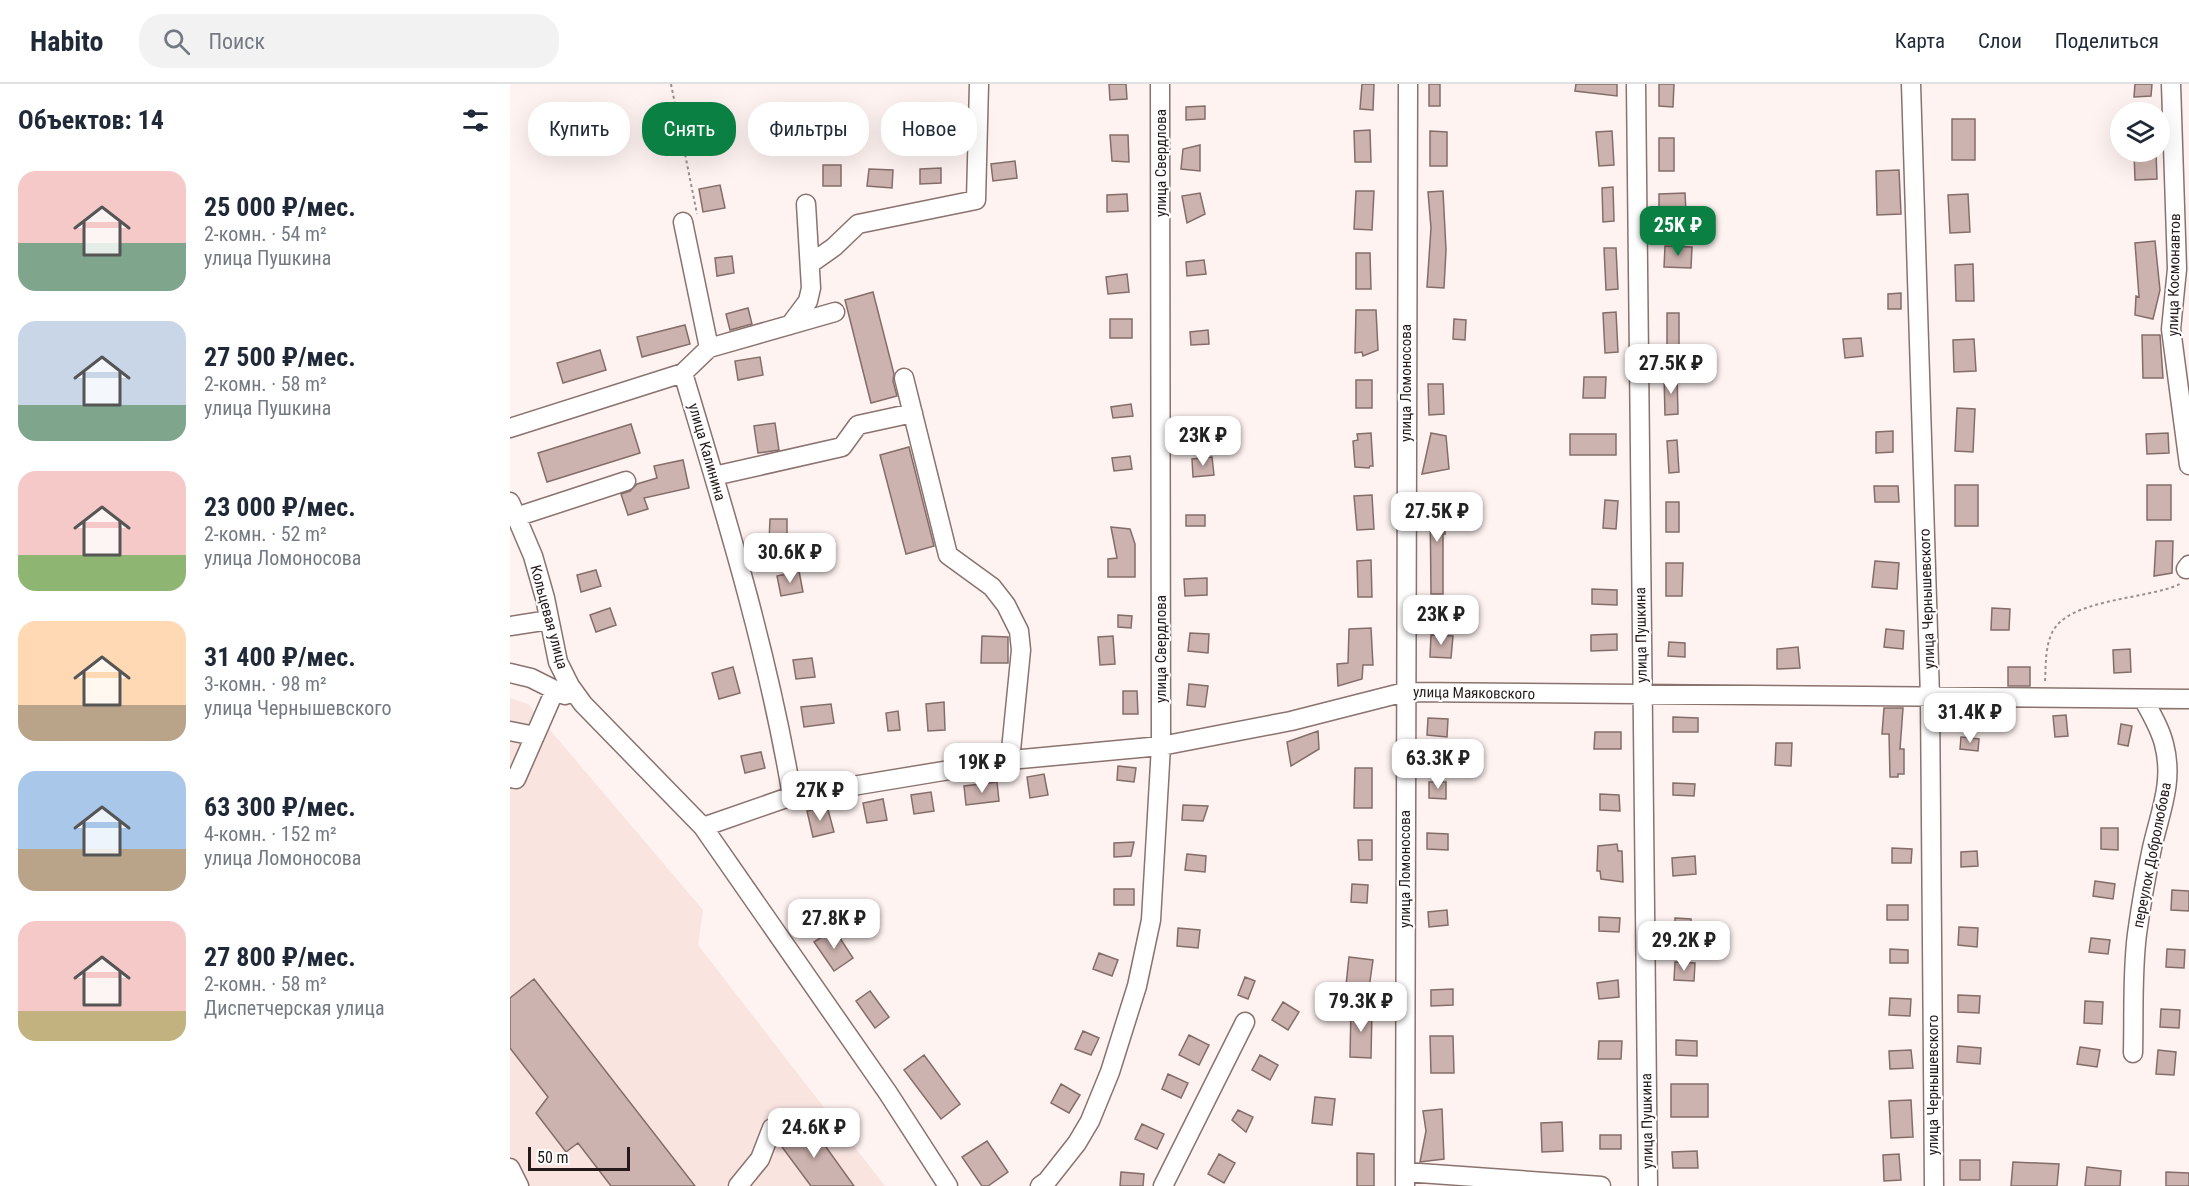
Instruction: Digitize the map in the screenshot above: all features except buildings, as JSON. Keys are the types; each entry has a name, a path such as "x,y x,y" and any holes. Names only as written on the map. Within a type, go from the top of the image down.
{"street":[{"path":"810,264 834,247 858,224 976,200 979,84"},
{"name":"улица Свердлова","path":"1040,1186 1047,1181 1077,1143 1090,1120 1110,1072 1137,986 1151,920 1161,746 1160,84"},
{"name":"улица Ломоносова","path":"1405,1179 1408,84"},
{"name":"улица Пушкина","path":"1636,84 1648,1186"},
{"name":"улица Чернышевского","path":"1911,84 1930,697 1934,1186"},
{"name":"улица Космонавтов","path":"2171,84 2177,269 2171,330 2189,465"},
{"path":"790,325 808,301 811,288 806,204"},
{"path":"683,222 709,348"},
{"path":"510,428 683,373 709,348 835,312"},
{"name":"улица Калинина","path":"683,373 757,628 784,745 792,796"},
{"path":"904,378 948,555 992,587 1006,605 1019,631 1021,650 1010,760"},
{"path":"714,476 842,447 858,425 913,413"},
{"path":"513,510 626,481"},
{"name":"Кольцевая улица","path":"513,510 533,556 558,662 570,686 583,704 703,827 888,1093 944,1184"},
{"path":"510,626 549,620"},
{"path":"510,673 531,678 583,704"},
{"path":"510,778 516,779 555,690"},
{"name":"улица Маяковского","path":"703,827 792,796 1010,760 1161,746 1291,721 1405,692 2189,699"},
{"name":"переулок Добролюбова","path":"2133,1053 2137,937 2146,877 2164,810 2168,765 2160,730 2143,699"},
{"path":"510,731 535,736"},
{"path":"1163,1186 1245,1022"},
{"path":"738,1186 760,1159 772,1128"},
{"path":"1405,1179 1601,1186"}],"path":[{"path":"2044,698 2047,650 2052,633 2061,620 2073,612 2172,588 2187,572"}],"shaded area":[{"path":"510,698 528,704 703,910 698,945 885,1186 510,1186"}]}
